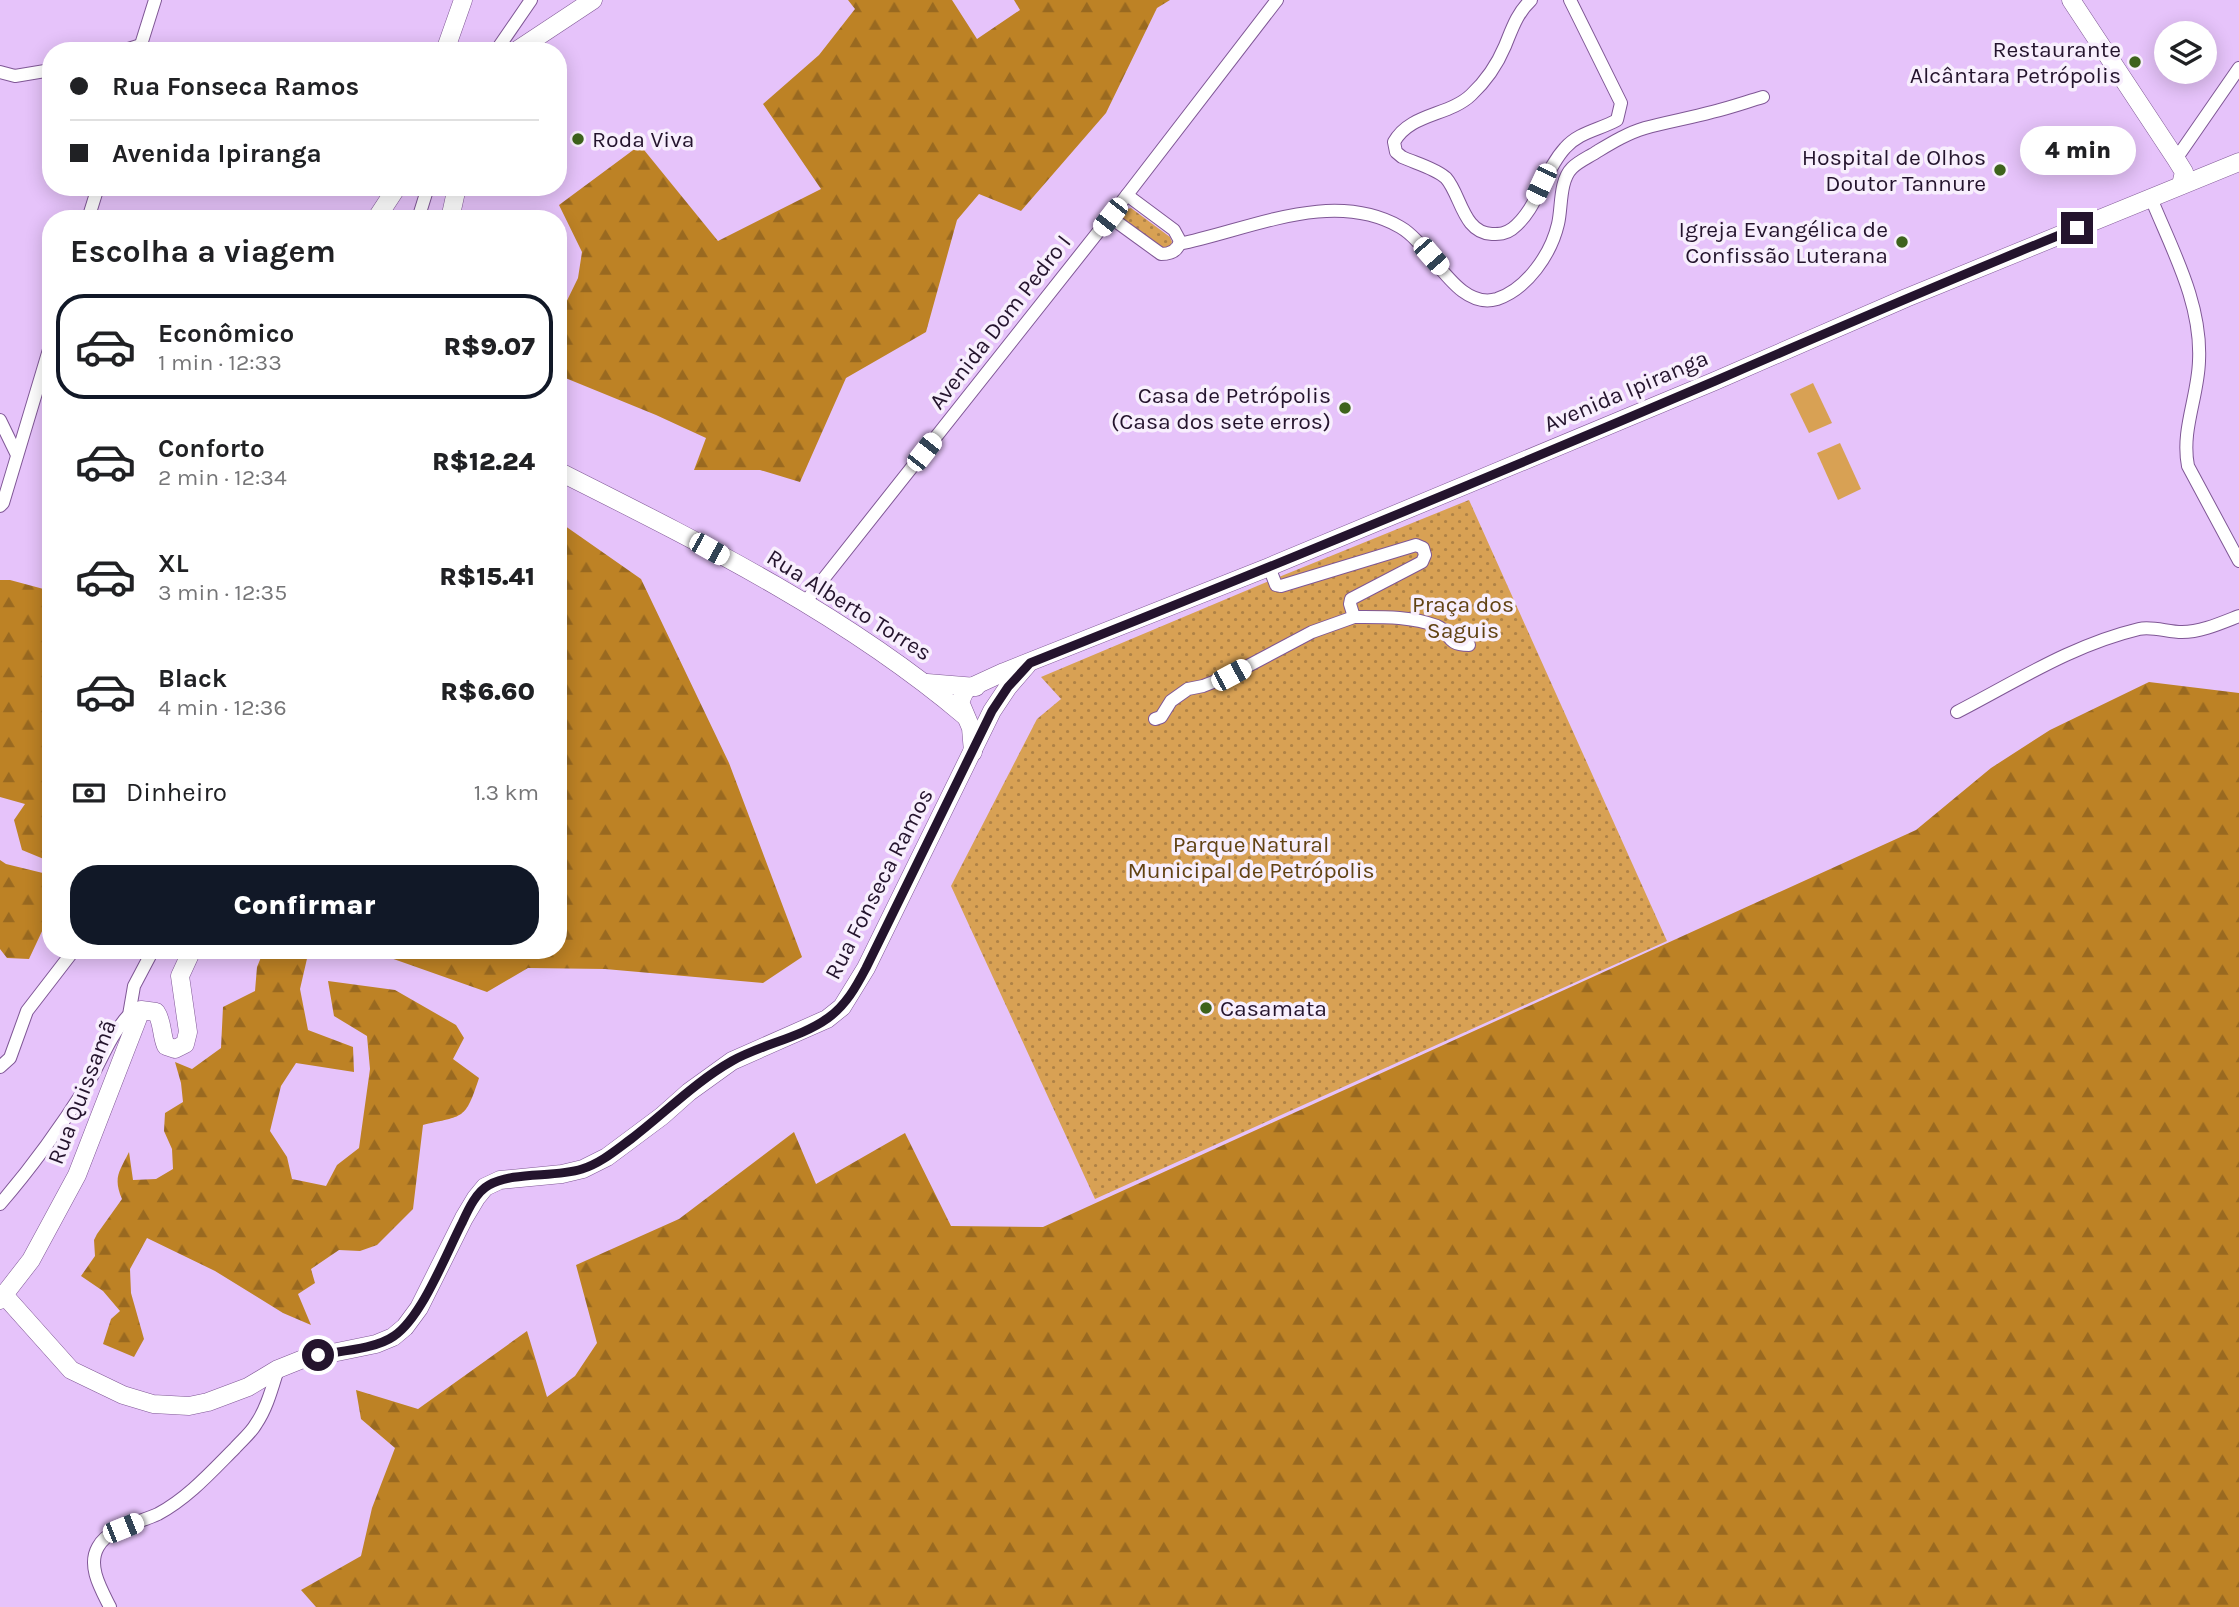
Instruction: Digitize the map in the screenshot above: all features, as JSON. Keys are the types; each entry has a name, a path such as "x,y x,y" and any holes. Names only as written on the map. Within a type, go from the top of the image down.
{"main road":[{"path":"448,42 463,0"},
{"path":"530,42 593,0"},
{"path":"2071,0 2185,174"},
{"name":"Avenida Ipiranga","path":"973,687 1269,567 1906,298 2151,198 2185,174 2239,162"},
{"name":"Rua Alberto Torres","path":"567,476 806,601 926,684 966,717"},
{"name":"Avenida Ipiranga","path":"992,711 1008,687 1030,663"},
{"name":"Rua Alberto Torres","path":"926,684 973,687"},
{"path":"966,717 979,720 992,711 993,702 989,691 973,687 967,689 961,697 961,707 971,728 973,752"},
{"name":"Rua Fonseca Ramos","path":"278,1369 303,1359 376,1344 393,1337 419,1307 464,1218 485,1187 500,1180 562,1174 583,1169 607,1157 662,1116 689,1091 732,1061 809,1029 842,1007 866,968 992,711"},
{"name":"Rua Quissamã","path":"3,1298 31,1261 77,1175 135,1012 156,1012 160,1017 166,1046 175,1049 186,1044 188,1032 180,976 188,959"},
{"path":"3,1298 71,1370 124,1395 153,1404 189,1406 208,1402 248,1387 278,1369"}],"street":[{"path":"142,42 155,0"},
{"path":"502,42 531,0"},
{"name":"Avenida Dom Pedro I","path":"806,601 1128,195 1277,0"},
{"path":"1531,0 1513,23 1493,71 1480,87 1451,109 1420,120 1403,131 1394,142 1396,152 1445,178 1465,215 1474,226 1486,234 1501,234 1518,224 1566,145 1584,133 1617,120 1621,103 1570,0"},
{"path":"2185,174 2239,68"},
{"path":"0,72 15,76 42,72"},
{"path":"1110,217 1161,254 1173,252 1179,244 1289,216 1354,212 1401,228 1421,244 1456,286 1474,299 1486,301 1511,293 1530,276 1545,255 1558,226 1568,171 1578,163 1618,139 1644,128 1712,113 1763,97"},
{"path":"1609,124 1618,139"},
{"path":"1128,195 1174,230 1179,244"},
{"path":"2151,198 2192,299 2197,324 2199,361 2186,435 2188,466 2239,561"},
{"path":"0,506 42,373"},
{"path":"0,420 17,455"},
{"path":"1269,567 1276,585 1281,586 1406,547 1416,545 1423,548 1425,555 1422,562 1351,599 1354,617"},
{"path":"1957,712 2052,660 2103,639 2143,628 2184,632 2206,628 2239,616"},
{"path":"1155,719 1161,717 1171,701 1188,689 1231,675 1312,632 1354,617 1407,617 1441,627 1448,639 1456,645 1469,645"},
{"path":"0,1067 10,1058 27,1011 67,959"},
{"path":"0,1204 62,1123 88,1084 110,1041 135,1012 134,986 148,959"},
{"path":"110,1607 96,1577 94,1562 97,1548 106,1536 158,1514 176,1503 210,1474 256,1426 278,1369"}],"green space":[{"path":"848,0 952,0 977,39 1020,10 1014,0 1170,0 1157,8 1106,113 1021,211 979,194 957,220 926,332 846,378 800,482 760,470 694,470 706,438 567,379 567,301 578,278 582,252 567,221 567,210 561,210 559,205 640,145 718,241 821,189 763,104 819,55 855,9"},
{"path":"1131,208 1170,237 1170,247 1164,250 1122,219 1124,210"},
{"path":"1813,383 1832,423 1809,433 1790,394"},
{"path":"1840,443 1861,489 1838,500 1817,453"},
{"name":"Parque Natural Municipal de Petrópolis","path":"1469,500 1667,941 1095,1199 951,886 1037,719 1061,699 1041,677"},
{"path":"567,527 641,579 729,763 802,957 763,983 605,969 528,968 487,992 394,959 567,959"},
{"path":"0,580 10,580 42,589 42,858 22,850 14,820 25,804 0,797"},
{"path":"2149,682 2239,693 2239,1607 316,1607 301,1590 361,1556 372,1508 395,1448 361,1419 356,1390 418,1409 527,1331 547,1397 575,1376 597,1343 576,1265 679,1219 794,1132 816,1184 905,1133 951,1226 1043,1227 1916,830 1991,768 2050,730"},
{"path":"0,860 42,873 42,931 29,959 7,958 0,949"},
{"path":"260,959 307,959 300,989 308,1030 353,1047 354,1072 296,1063 281,1086 270,1131 287,1157 292,1179 326,1186 337,1165 359,1148 370,1069 367,1036 334,1016 328,981 395,990 456,1025 464,1038 453,1059 479,1078 470,1102 461,1114 423,1125 413,1209 377,1245 360,1251 339,1250 311,1269 315,1283 298,1294 311,1325 283,1313 215,1271 147,1238 130,1269 131,1293 144,1339 134,1357 103,1344 111,1319 120,1311 103,1291 81,1276 95,1256 94,1240 97,1234 122,1199 118,1180 129,1152 133,1180 156,1179 173,1169 172,1149 164,1131 165,1113 183,1102 175,1062 192,1069 221,1048 223,1007 255,991"}],"place":[{"name":"Restaurante Alcântara Petrópolis","path":"2135,62"},
{"name":"Roda Viva","path":"578,139"},
{"name":"Hospital de Olhos Doutor Tannure","path":"2000,170"},
{"name":"Igreja Evangélica de Confissão Luterana","path":"1902,242"},
{"name":"Casa de Petrópolis (Casa dos sete erros)","path":"1345,408"},
{"name":"Casamata","path":"1206,1008"}],"route":[{"path":"318,1355 376,1344 393,1337 405,1326 419,1307 464,1218 485,1187 500,1180 562,1174 583,1169 607,1157 662,1116 689,1091 732,1061 809,1029 842,1007 866,968 992,711 1015,677 1030,663 1269,567 2077,228"}],"park label":[{"name":"Praça dos Saguis","path":"1463,617"}]}
